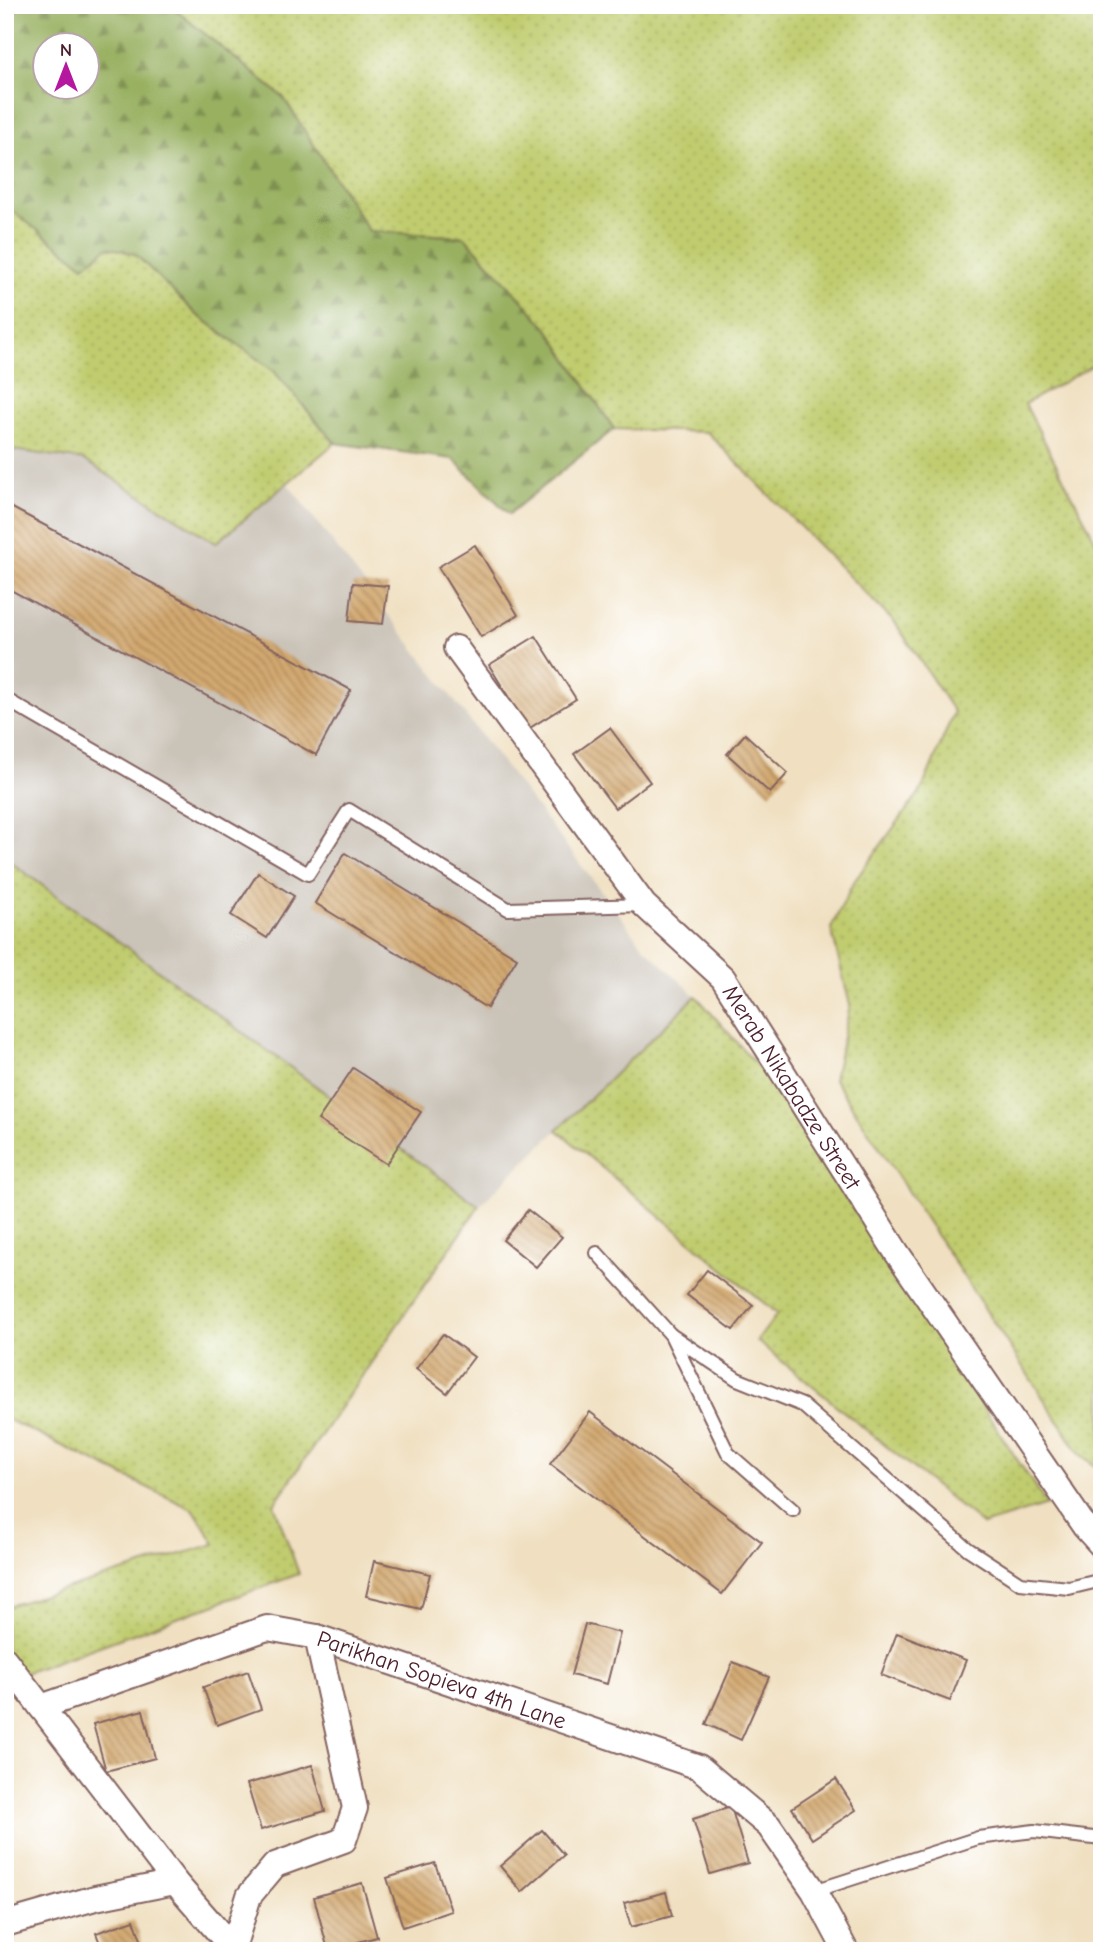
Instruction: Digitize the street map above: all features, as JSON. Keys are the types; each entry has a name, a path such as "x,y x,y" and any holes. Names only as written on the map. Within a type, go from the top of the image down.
{"street":[{"name":"Merab Nikabadze Street","path":"456,648 644,905 723,978 897,1253 1085,1527 1102,1546"},
{"path":"40,1707 267,1629 317,1637"},
{"name":"Parikhan Sopieva 4th Lane","path":"317,1637 699,1767 769,1826 814,1891 846,1951"},
{"name":"Parikhan Sopieva 4th Lane","path":"234,1949 249,1896 275,1865 344,1840 355,1808 317,1637"},
{"path":"5,1660 175,1882 234,1949"},
{"path":"5,1924 96,1898 175,1882"}],"lane":[{"path":"5,699 308,874 349,810 509,909 644,905"},
{"path":"597,1253 671,1335 737,1379 802,1405 968,1549 1020,1583 1069,1588 1102,1580"},
{"path":"671,1335 728,1453 793,1510"},
{"path":"814,1891 978,1838 1034,1831 1102,1839"}],"shaded area":[{"path":"5,449 84,460 216,543 287,483 644,947 696,996 479,1206 5,858"}],"green space":[{"path":"5,5 169,5 283,97 369,231 465,237 548,329 614,429 509,514 453,459 335,443 274,371 196,314 135,254 108,247 84,266 5,205"},
{"path":"169,5 1102,5 1102,360 1025,404 1102,553 1102,1471 1080,1454 834,1079 850,1005 831,928 853,883 922,789 954,712 896,624 707,432 614,429 548,329 465,237 369,231 283,97"},
{"path":"5,205 84,266 108,246 135,254 196,314 274,371 335,443 216,543 84,460 5,449"},
{"path":"5,858 479,1206 274,1504 299,1574 5,1680 5,1607 215,1544 194,1510 5,1418"},
{"path":"696,996 763,1072 1047,1505 983,1525 757,1341 777,1314 557,1130"}],"building":[{"path":"5,504 351,690 316,755 5,587"},
{"path":"475,545 518,615 481,637 438,567"},
{"path":"353,583 388,586 383,624 349,621"},
{"path":"536,636 576,699 528,729 489,665"},
{"path":"610,728 650,782 615,808 574,754"},
{"path":"745,734 788,773 770,793 727,754"},
{"path":"345,853 517,958 487,1008 315,903"},
{"path":"258,873 294,896 267,938 231,915"},
{"path":"353,1068 421,1112 386,1164 318,1120"},
{"path":"528,1210 562,1237 536,1267 503,1240"},
{"path":"707,1270 753,1305 733,1330 687,1295"},
{"path":"443,1334 474,1357 447,1393 416,1369"},
{"path":"590,1412 762,1542 722,1594 550,1464"},
{"path":"374,1561 430,1574 421,1609 366,1596"},
{"path":"585,1624 620,1633 607,1684 571,1675"},
{"path":"897,1633 966,1660 950,1701 881,1675"},
{"path":"733,1662 769,1677 741,1740 706,1724"},
{"path":"248,1671 261,1709 217,1725 203,1687"},
{"path":"143,1710 155,1758 106,1771 93,1724"},
{"path":"312,1765 325,1811 261,1830 247,1784"},
{"path":"836,1779 856,1810 812,1839 792,1808"},
{"path":"731,1807 748,1863 710,1874 693,1819"},
{"path":"542,1830 564,1855 522,1892 500,1866"},
{"path":"435,1863 451,1911 403,1927 387,1878"},
{"path":"362,1883 377,1937 328,1950 314,1897"},
{"path":"666,1892 672,1916 631,1927 624,1903"},
{"path":"134,1920 145,1951 103,1951 96,1933"}]}
